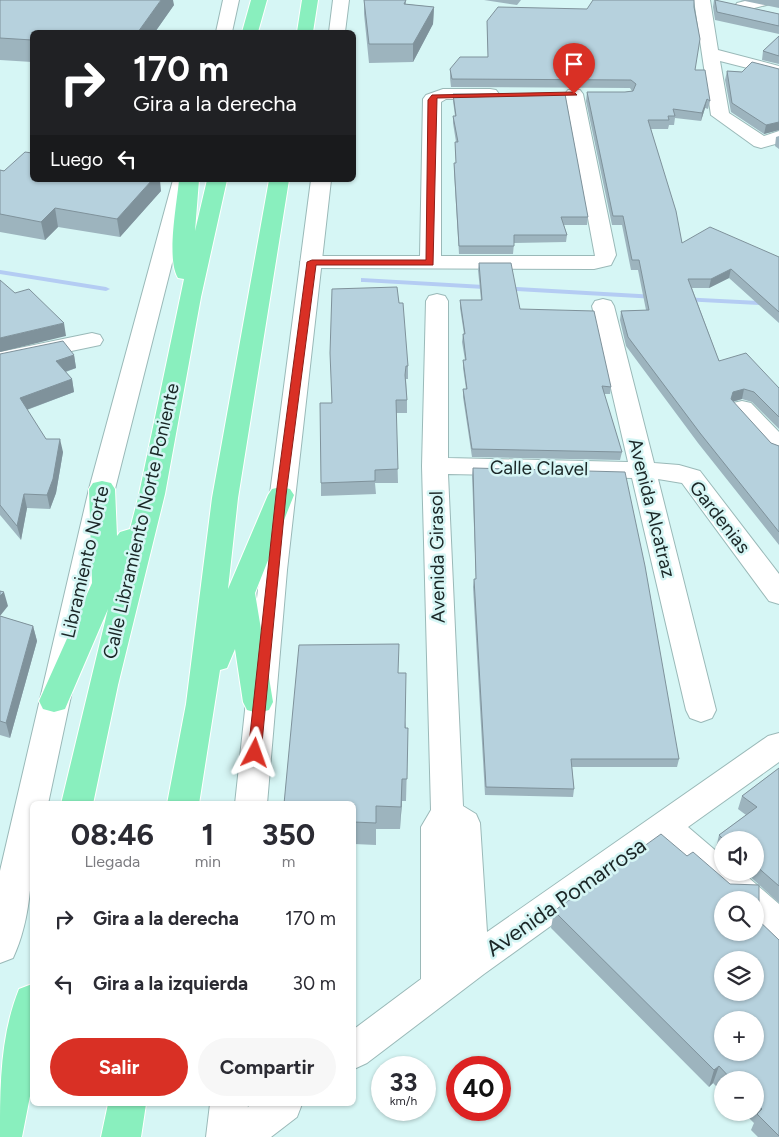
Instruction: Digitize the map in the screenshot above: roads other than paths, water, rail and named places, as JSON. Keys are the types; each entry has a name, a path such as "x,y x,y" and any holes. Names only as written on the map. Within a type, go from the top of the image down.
{"highway":[{"path":"251,30 259,0"},
{"path":"305,30 310,0"},
{"path":"189,182 183,253 190,297"},
{"name":"Calle Libramiento Norte Poniente","path":"77,801 103,686 152,494 190,297 217,182"},
{"path":"184,801 201,704 225,498 279,182"},
{"path":"102,489 106,584 103,686"},
{"path":"54,701 106,584 152,494"},
{"path":"201,704 241,592 281,495"},
{"path":"225,498 258,702"},
{"path":"2,1137 30,1010"},
{"path":"121,1137 127,1106"}],"street":[{"path":"224,30 231,0"},
{"path":"337,30 341,0"},
{"path":"743,6 769,0"},
{"path":"779,15 714,1 709,53 720,115 761,142 779,137"},
{"path":"709,53 779,72"},
{"path":"429,255 432,100 443,94 509,94"},
{"path":"312,254 429,255 594,263 604,261 606,255 575,94"},
{"name":"Libramiento Norte","path":"32,801 102,489 182,182"},
{"path":"251,801 258,702 281,495 321,182"},
{"name":"Avenida Girasol","path":"437,301 435,466 447,813 437,827 439,987"},
{"name":"Avenida Alcatraz","path":"603,306 701,710"},
{"path":"0,359 92,340"},
{"path":"742,408 779,446"},
{"name":"Calle Clavel","path":"435,466 643,470"},
{"name":"Gardenias","path":"643,470 679,473 691,477 779,594"},
{"name":"Avenida Pomarrosa","path":"356,1049 471,963 779,745"},
{"name":"Libramiento Norte","path":"0,947 30,810"},
{"path":"447,813 464,823 471,963"},
{"path":"665,827 740,891"},
{"path":"764,912 779,925"},
{"path":"226,1137 229,1106"},
{"path":"239,1137 280,1106"}],"waterway":[{"path":"0,272 106,289"},
{"path":"364,280 656,297"},
{"path":"683,299 779,304"}]}
